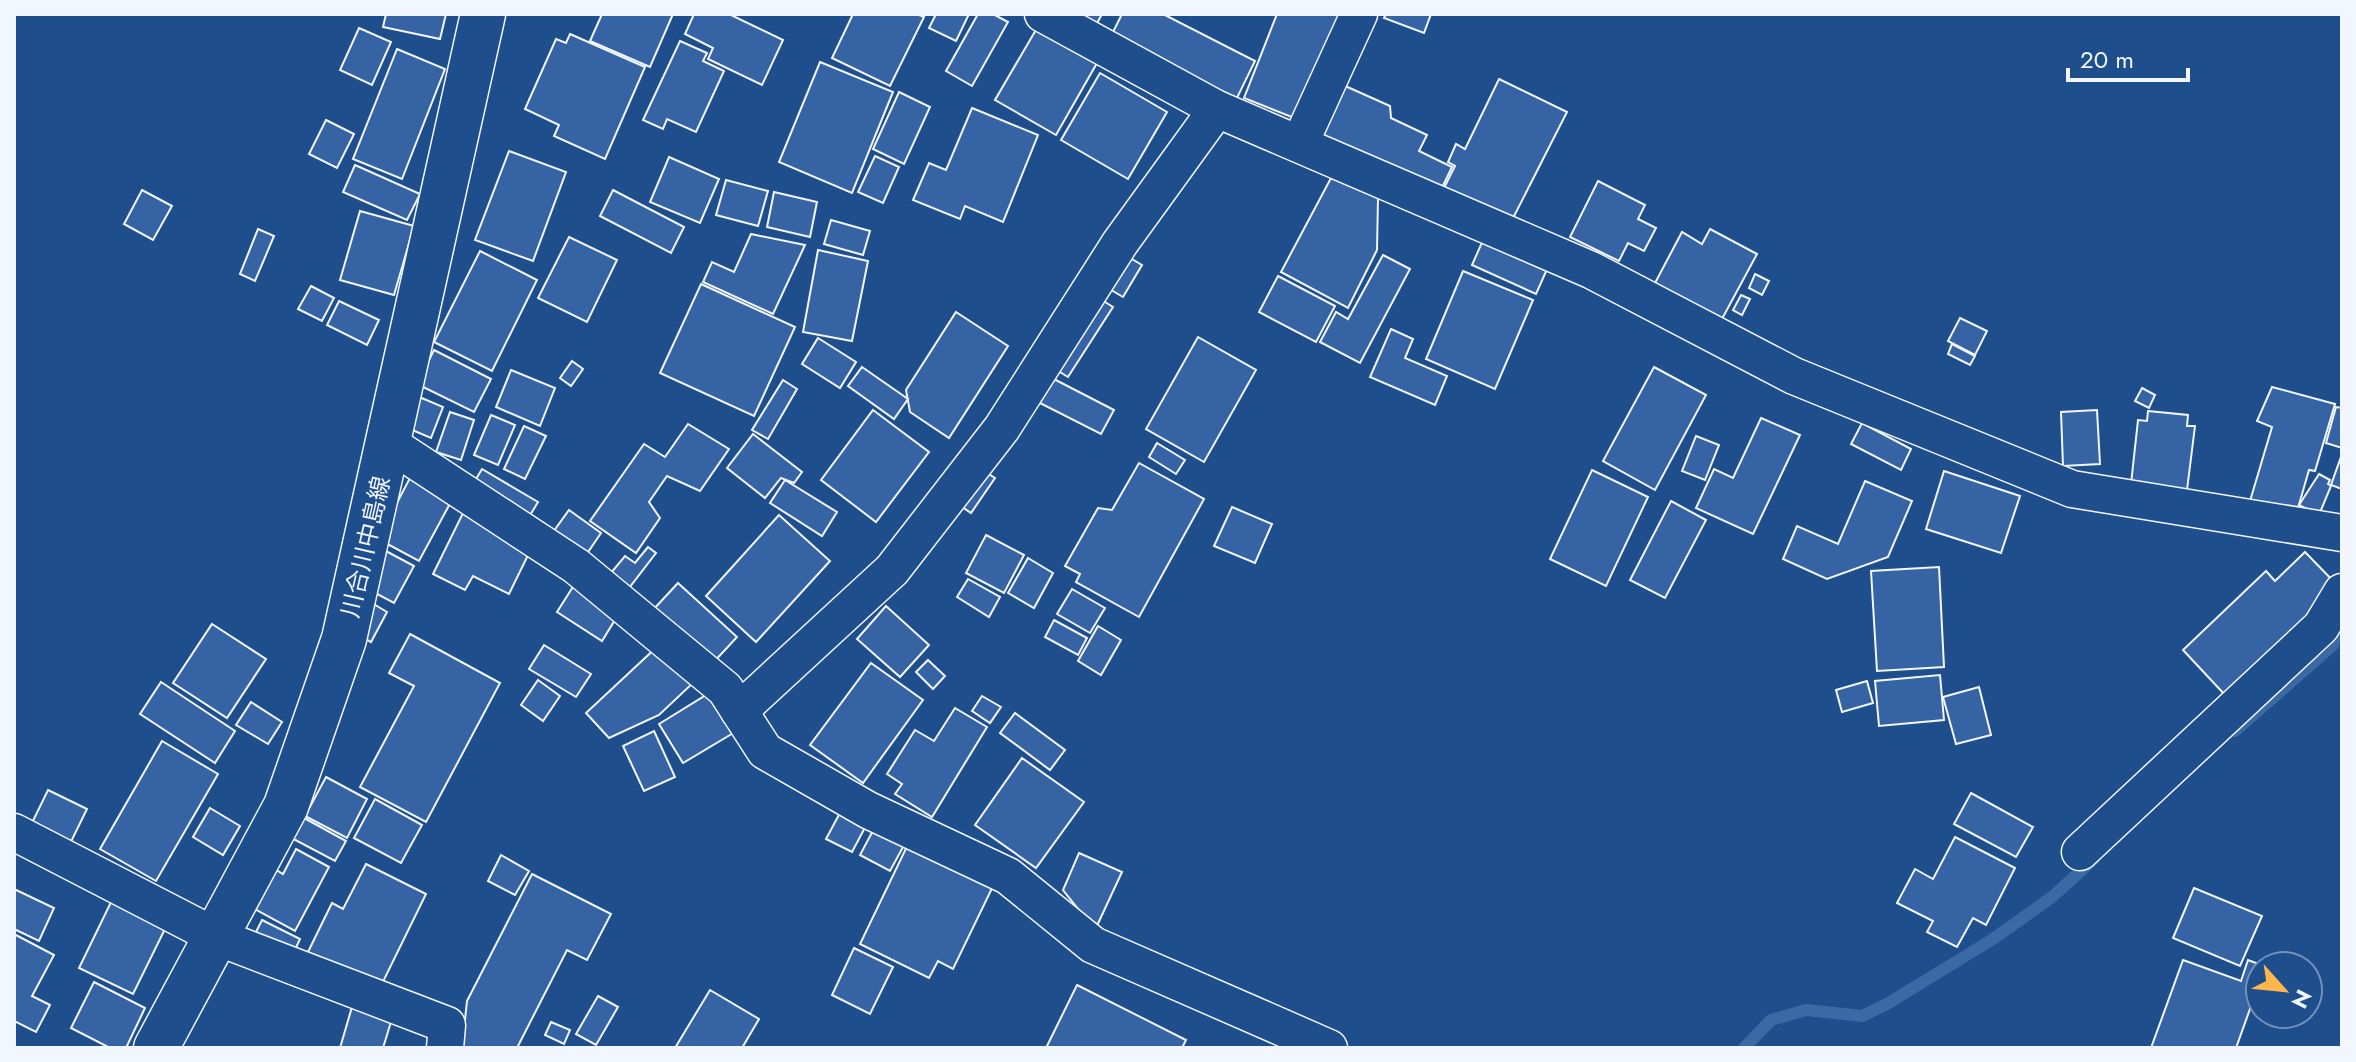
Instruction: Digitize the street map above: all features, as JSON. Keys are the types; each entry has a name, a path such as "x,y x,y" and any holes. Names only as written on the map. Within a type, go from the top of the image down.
{"main road":[{"name":"川合川中島線","path":"156,1048 291,792 344,639 390,444 483,14"}],"street":[{"path":"1043,14 1217,109 1591,270 1794,376 2072,489 2342,533"},
{"path":"1300,143 1359,14"},
{"path":"739,711 892,570 1002,428 1120,243 1217,109"},
{"path":"390,444 576,566 725,689 765,751 868,810 1008,876 1093,945 1329,1048"},
{"path":"2080,852 2321,627 2342,592"},
{"path":"14,832 217,937 447,1025 445,1048"}],"building":[{"path":"386,14 446,14 440,39 383,27"},
{"path":"602,14 673,14 650,67 590,41"},
{"path":"694,14 729,14 783,40 762,85 708,59 713,48 685,34"},
{"path":"853,14 917,14 924,17 890,86 832,58"},
{"path":"936,14 969,14 956,41 929,28"},
{"path":"978,14 993,14 1008,22 972,86 946,71"},
{"path":"1077,14 1102,14 1096,25"},
{"path":"1122,14 1163,14 1255,61 1236,100 1111,36"},
{"path":"1277,14 1350,14 1307,123 1244,98"},
{"path":"1386,14 1431,14 1424,33 1384,18"},
{"path":"359,28 391,42 372,85 340,70"},
{"path":"1037,28 1097,63 1056,135 995,100"},
{"path":"570,34 645,67 605,159 554,136 559,125 525,109 556,39 566,43"},
{"path":"680,41 707,53 703,61 724,71 696,132 667,119 663,129 643,120"},
{"path":"397,49 445,69 402,179 353,159"},
{"path":"820,62 893,92 852,193 779,162"},
{"path":"1100,73 1167,112 1128,179 1061,140"},
{"path":"1499,79 1567,112 1507,230 1440,196 1455,166 1448,162 1456,144 1465,149"},
{"path":"1343,85 1390,106 1391,118 1427,135 1419,151 1452,167 1439,194 1317,141"},
{"path":"899,92 930,107 904,164 873,149"},
{"path":"972,108 1038,135 1003,222 965,206 960,219 913,200 929,163 946,170"},
{"path":"326,120 354,134 337,168 309,154"},
{"path":"509,151 566,172 533,261 475,240"},
{"path":"875,156 899,167 883,203 858,192"},
{"path":"669,157 719,179 700,223 650,202"},
{"path":"355,165 420,194 407,220 343,192"},
{"path":"1331,178 1378,198 1377,250 1348,308 1281,272"},
{"path":"726,180 768,191 758,226 716,215"},
{"path":"1598,181 1645,205 1638,219 1656,228 1644,251 1628,243 1619,261 1570,237"},
{"path":"142,190 172,206 153,240 124,224"},
{"path":"613,190 684,227 671,253 600,216"},
{"path":"774,192 817,202 810,237 767,227"},
{"path":"360,211 414,226 394,295 340,280"},
{"path":"831,220 870,231 863,255 824,244"},
{"path":"258,229 274,236 255,281 240,274"},
{"path":"1710,229 1757,254 1722,319 1655,283 1682,232 1702,244"},
{"path":"751,234 805,245 773,314 703,282 712,262 734,272"},
{"path":"569,237 617,260 587,322 538,298"},
{"path":"1484,238 1548,267 1536,294 1472,265"},
{"path":"818,250 868,261 852,341 803,332"},
{"path":"480,251 537,280 492,371 434,342"},
{"path":"1120,252 1142,265 1123,297 1101,284"},
{"path":"1383,255 1410,269 1360,363 1320,342 1336,312 1348,319"},
{"path":"1463,271 1533,300 1495,389 1426,359"},
{"path":"1755,274 1769,281 1762,295 1749,288"},
{"path":"1278,276 1335,306 1316,342 1259,312"},
{"path":"701,284 795,327 754,416 660,373"},
{"path":"311,286 334,298 322,321 298,309"},
{"path":"1094,295 1113,307 1068,377 1050,366"},
{"path":"1741,295 1750,299 1742,315 1733,310"},
{"path":"339,301 379,320 367,345 327,325"},
{"path":"956,312 1008,346 949,438 910,412 906,390"},
{"path":"1960,318 1987,331 1975,355 1948,341"},
{"path":"1391,329 1413,339 1405,358 1447,376 1435,405 1370,377"},
{"path":"1198,337 1256,370 1204,462 1146,429"},
{"path":"818,338 856,362 840,388 802,364"},
{"path":"1952,344 1975,356 1970,365 1948,354"},
{"path":"434,350 491,379 474,412 417,384"},
{"path":"572,361 583,369 571,386 560,378"},
{"path":"862,367 908,399 894,419 848,386"},
{"path":"1654,367 1706,395 1655,490 1603,461"},
{"path":"511,370 555,388 540,426 496,407"},
{"path":"1048,376 1114,410 1101,434 1036,401"},
{"path":"783,380 797,389 768,439 752,430"},
{"path":"2272,387 2335,404 2315,471 2309,470 2296,515 2250,501 2272,427 2257,421"},
{"path":"2142,388 2155,395 2149,408 2135,401"},
{"path":"417,396 443,407 431,438 405,427"},
{"path":"2336,407 2342,408 2342,448 2326,443"},
{"path":"873,410 929,452 876,522 821,480"},
{"path":"2097,410 2100,464 2063,466 2061,412"},
{"path":"2148,411 2188,415 2187,426 2195,426 2187,490 2131,484 2138,420 2147,421"},
{"path":"450,412 474,420 461,460 436,452"},
{"path":"491,415 515,425 498,465 474,455"},
{"path":"1761,418 1800,435 1753,534 1696,508 1714,469 1733,478"},
{"path":"1862,423 1911,449 1901,470 1851,444"},
{"path":"688,424 729,449 700,491 667,476 649,502 660,518 636,553 590,521 644,444 665,457"},
{"path":"524,426 546,436 525,479 504,469"},
{"path":"753,434 802,472 794,483 781,478 765,498 727,468"},
{"path":"1696,436 1719,445 1705,480 1682,471"},
{"path":"1157,443 1185,460 1176,474 1149,457"},
{"path":"2342,454 2342,489 2331,485"},
{"path":"1139,463 1204,499 1139,617 1076,582 1080,574 1065,566 1098,508 1112,510"},
{"path":"978,467 995,478 971,513 955,502"},
{"path":"482,469 538,502 529,517 473,484"},
{"path":"1592,470 1648,497 1606,586 1550,559"},
{"path":"1944,471 2020,496 2001,553 1926,529"},
{"path":"2319,474 2330,480 2328,484 2331,486 2319,515 2299,505"},
{"path":"411,476 453,498 419,561 378,539"},
{"path":"785,480 837,512 822,536 770,503"},
{"path":"1865,481 1912,501 1888,557 1827,579 1783,559 1797,526 1838,544"},
{"path":"1671,501 1706,520 1665,598 1630,580"},
{"path":"1232,507 1272,524 1255,563 1214,546"},
{"path":"569,510 601,533 584,558 551,535"},
{"path":"464,511 533,545 509,594 473,576 465,590 433,574"},
{"path":"779,515 830,561 756,642 706,596"},
{"path":"986,535 1024,555 1004,593 966,573"},
{"path":"648,547 656,553 629,588 610,574 625,556 635,563"},
{"path":"384,550 414,566 394,603 364,587"},
{"path":"2305,552 2340,588 2226,696 2183,650 2266,571 2275,581"},
{"path":"1028,558 1053,573 1034,608 1008,593"},
{"path":"1939,567 1944,667 1877,671 1871,571"},
{"path":"968,579 1000,597 989,617 957,597"},
{"path":"576,582 621,610 602,641 557,612"},
{"path":"678,583 737,637 711,665 652,611"},
{"path":"1072,589 1105,608 1090,633 1057,614"},
{"path":"367,600 387,612 371,642 350,630"},
{"path":"886,606 929,645 900,677 857,639"},
{"path":"1054,620 1087,638 1078,655 1045,637"},
{"path":"212,624 266,659 227,718 173,683"},
{"path":"1098,626 1121,640 1101,675 1078,661"},
{"path":"410,634 500,683 426,822 360,787 414,686 389,673"},
{"path":"660,644 695,681 659,715 609,738 586,713"},
{"path":"544,645 591,674 576,697 529,669"},
{"path":"928,660 945,676 933,689 916,672"},
{"path":"871,663 923,700 863,783 810,745"},
{"path":"1940,675 1944,720 1879,726 1875,681"},
{"path":"538,680 560,696 543,721 521,705"},
{"path":"1867,681 1873,703 1842,712 1836,690"},
{"path":"161,682 235,731 215,763 140,714"},
{"path":"1979,687 1991,735 1956,744 1943,697"},
{"path":"711,692 735,732 683,763 659,724"},
{"path":"982,696 1001,707 990,723 972,711"},
{"path":"251,702 282,722 268,744 236,725"},
{"path":"955,708 987,727 932,817 895,794 902,784 887,774 915,730 934,741"},
{"path":"1015,713 1065,750 1050,770 1000,733"},
{"path":"654,731 675,777 644,791 623,746"},
{"path":"162,741 218,774 156,881 100,849"},
{"path":"1022,758 1084,802 1036,868 975,825"},
{"path":"326,777 367,799 347,838 305,816"},
{"path":"48,790 87,809 66,852 27,833"},
{"path":"1971,793 2033,827 2016,857 1954,824"},
{"path":"375,799 422,825 401,863 354,838"},
{"path":"210,808 240,826 223,855 193,837"},
{"path":"842,809 868,822 852,852 826,839"},
{"path":"295,813 346,841 335,861 284,834"},
{"path":"878,821 909,836 890,871 860,855"},
{"path":"1955,837 2015,868 1986,925 1973,918 1957,947 1927,932 1933,921 1897,903 1915,869 1933,879"},
{"path":"911,838 996,880 953,969 938,961 929,978 860,944"},
{"path":"296,849 329,867 295,931 253,908 273,868 283,874"},
{"path":"1079,853 1122,872 1095,930 1063,890"},
{"path":"501,855 529,871 515,895 488,881"},
{"path":"366,864 426,894 378,992 306,956 332,903 343,909"},
{"path":"532,874 611,914 587,960 567,950 517,1048 462,1048 467,1001"},
{"path":"2194,888 2262,916 2247,950 2244,950 2240,966 2173,938"},
{"path":"14,889 54,908 39,941 14,929"},
{"path":"112,900 166,927 133,994 79,968"},
{"path":"262,920 300,939 289,963 250,944"},
{"path":"14,934 54,955 32,996 50,1005 36,1032 14,1021"},
{"path":"854,948 893,967 870,1014 832,995"},
{"path":"2183,960 2241,981 2244,972 2244,1026 2236,1048 2151,1048"},
{"path":"94,982 145,1008 126,1048 110,1048 71,1028"},
{"path":"1077,985 1186,1040 1182,1048 1046,1048"},
{"path":"710,990 759,1019 742,1048 675,1048"},
{"path":"598,996 618,1007 596,1045 576,1034"},
{"path":"354,1000 394,1012 383,1048 340,1048"},
{"path":"551,1022 570,1030 564,1044 545,1035"}],"waterway":[{"path":"2235,731 2332,646 2342,629"},
{"path":"1744,1048 1771,1020 1806,1010 1862,1016 1887,1004 1993,939 2052,897 2094,859"}]}
